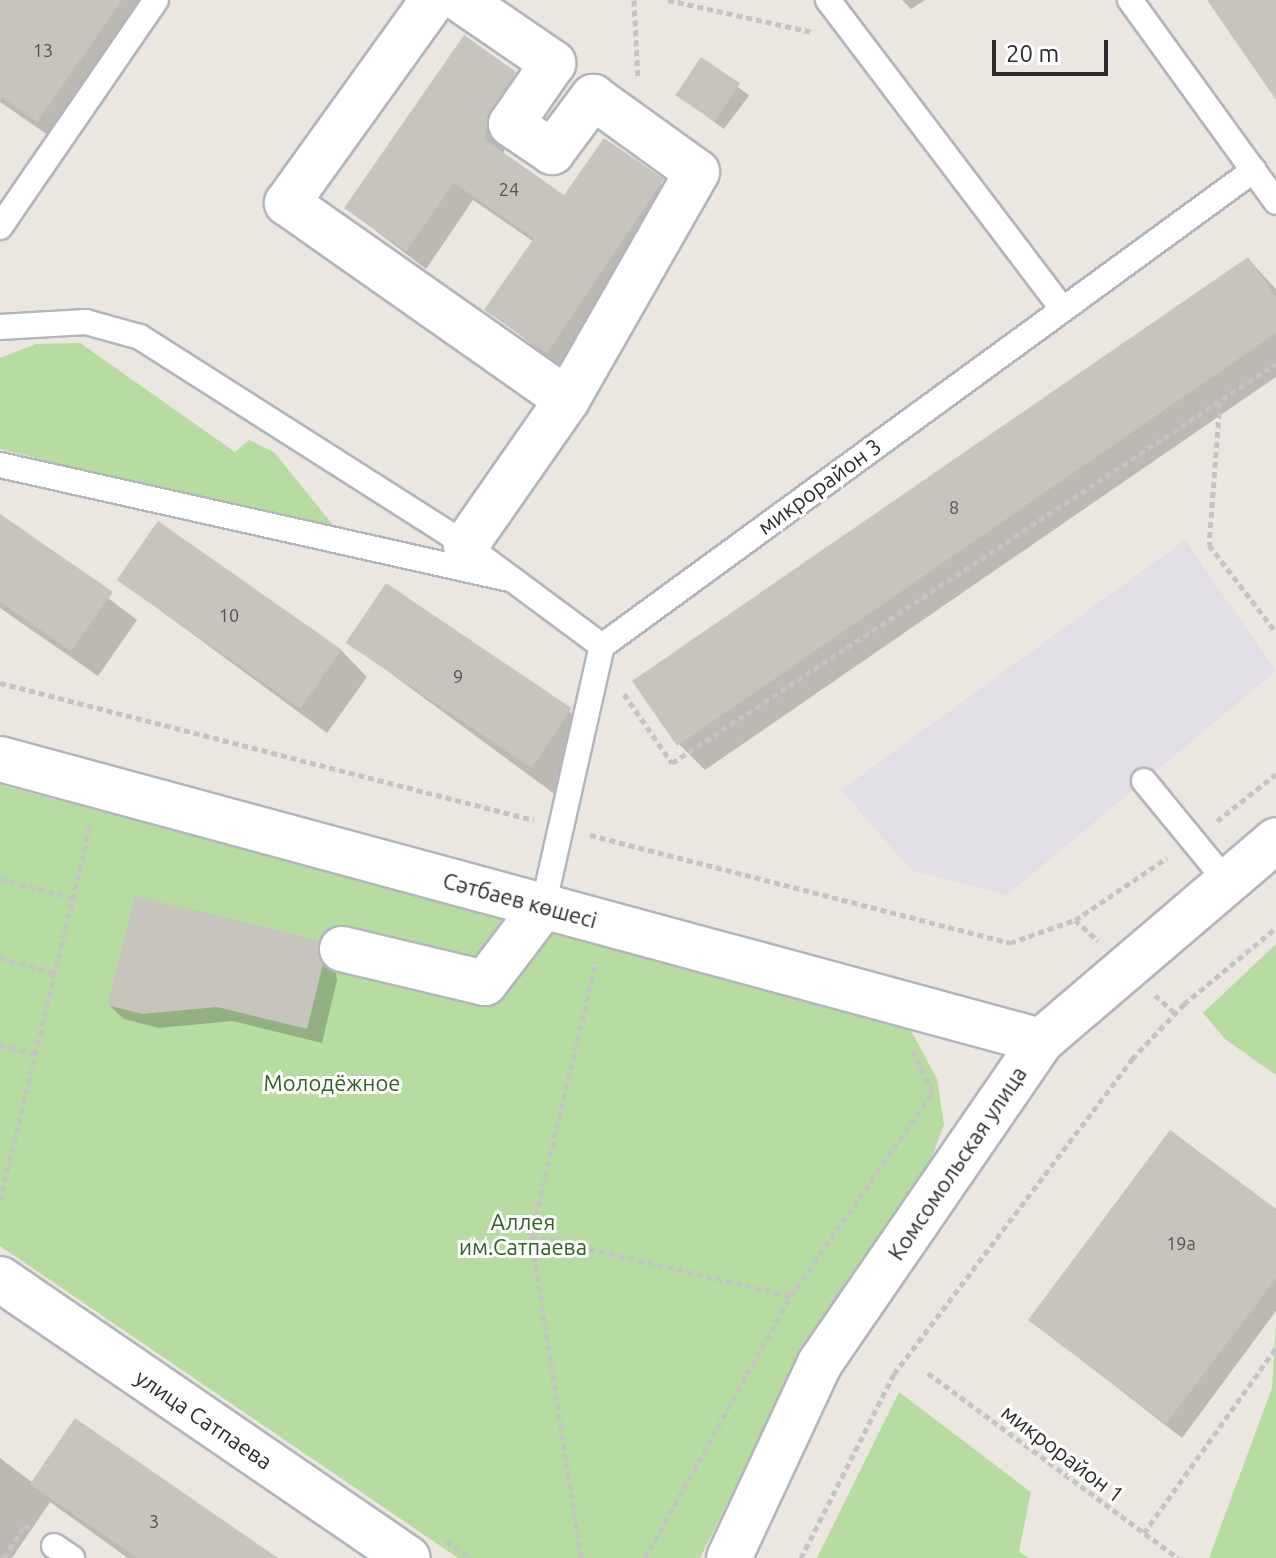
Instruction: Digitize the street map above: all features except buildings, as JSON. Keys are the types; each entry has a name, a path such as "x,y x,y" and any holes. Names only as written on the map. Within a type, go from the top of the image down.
{"street":[{"path":"433,0 287,203 567,400"},
{"path":"461,0 553,63 511,124 552,152 593,97 697,172 567,400 466,545"},
{"name":"Сәтбаев көшесі","path":"0,759 1041,1041"},
{"name":"Комсомольская улица","path":"729,1558 820,1363 1041,1041 1276,840"},
{"path":"342,949 485,983 543,907"},
{"name":"улица Сатпаева","path":"0,1279 408,1558"}],"lane":[{"path":"0,227 156,0"},
{"path":"828,0 1061,307"},
{"path":"1130,0 1276,202"},
{"name":"микрорайон 3","path":"601,652 1061,307 1254,170"},
{"path":"0,327 86,322 140,337 521,582 601,652 543,907"},
{"path":"0,465 521,582"},
{"path":"1144,781 1227,882"}],"path":[{"path":"634,0 641,132"},
{"path":"668,0 861,43"},
{"path":"601,652 672,763 1276,364"},
{"path":"1220,401 1209,545 1276,632"},
{"path":"0,683 1010,943 1075,920 1175,1013"},
{"path":"0,1201 92,816"},
{"path":"0,879 73,898"},
{"path":"801,1558 894,1374 1175,1013 1276,928"},
{"path":"581,1558 531,1235 599,945"},
{"path":"0,958 55,973"},
{"path":"645,1558 791,1296 933,1092 907,1041"},
{"path":"0,1045 35,1054"},
{"path":"531,1235 791,1296"},
{"path":"1144,1533 1276,1348"},
{"name":"микрорайон 1","path":"928,1373 1178,1558"}],"shaded area":[{"path":"1185,540 1276,671 1007,895 911,870 841,790"}],"green space":[{"path":"80,343 235,452 249,440 274,452 341,535 0,449 0,358 36,344"},
{"name":"Аллея им.Сатпаева","path":"0,785 906,1021 937,1079 944,1125 928,1167 778,1402 700,1558 458,1558 0,1246"},
{"path":"1276,944 1276,1075 1225,1039 1203,1013"},
{"path":"1276,1322 1276,1558 1209,1558 1272,1388"},
{"path":"899,1392 1031,1492 1019,1551 1028,1558 817,1558"}],"park label":[{"name":"Молодёжное","path":"332,1083"}]}
